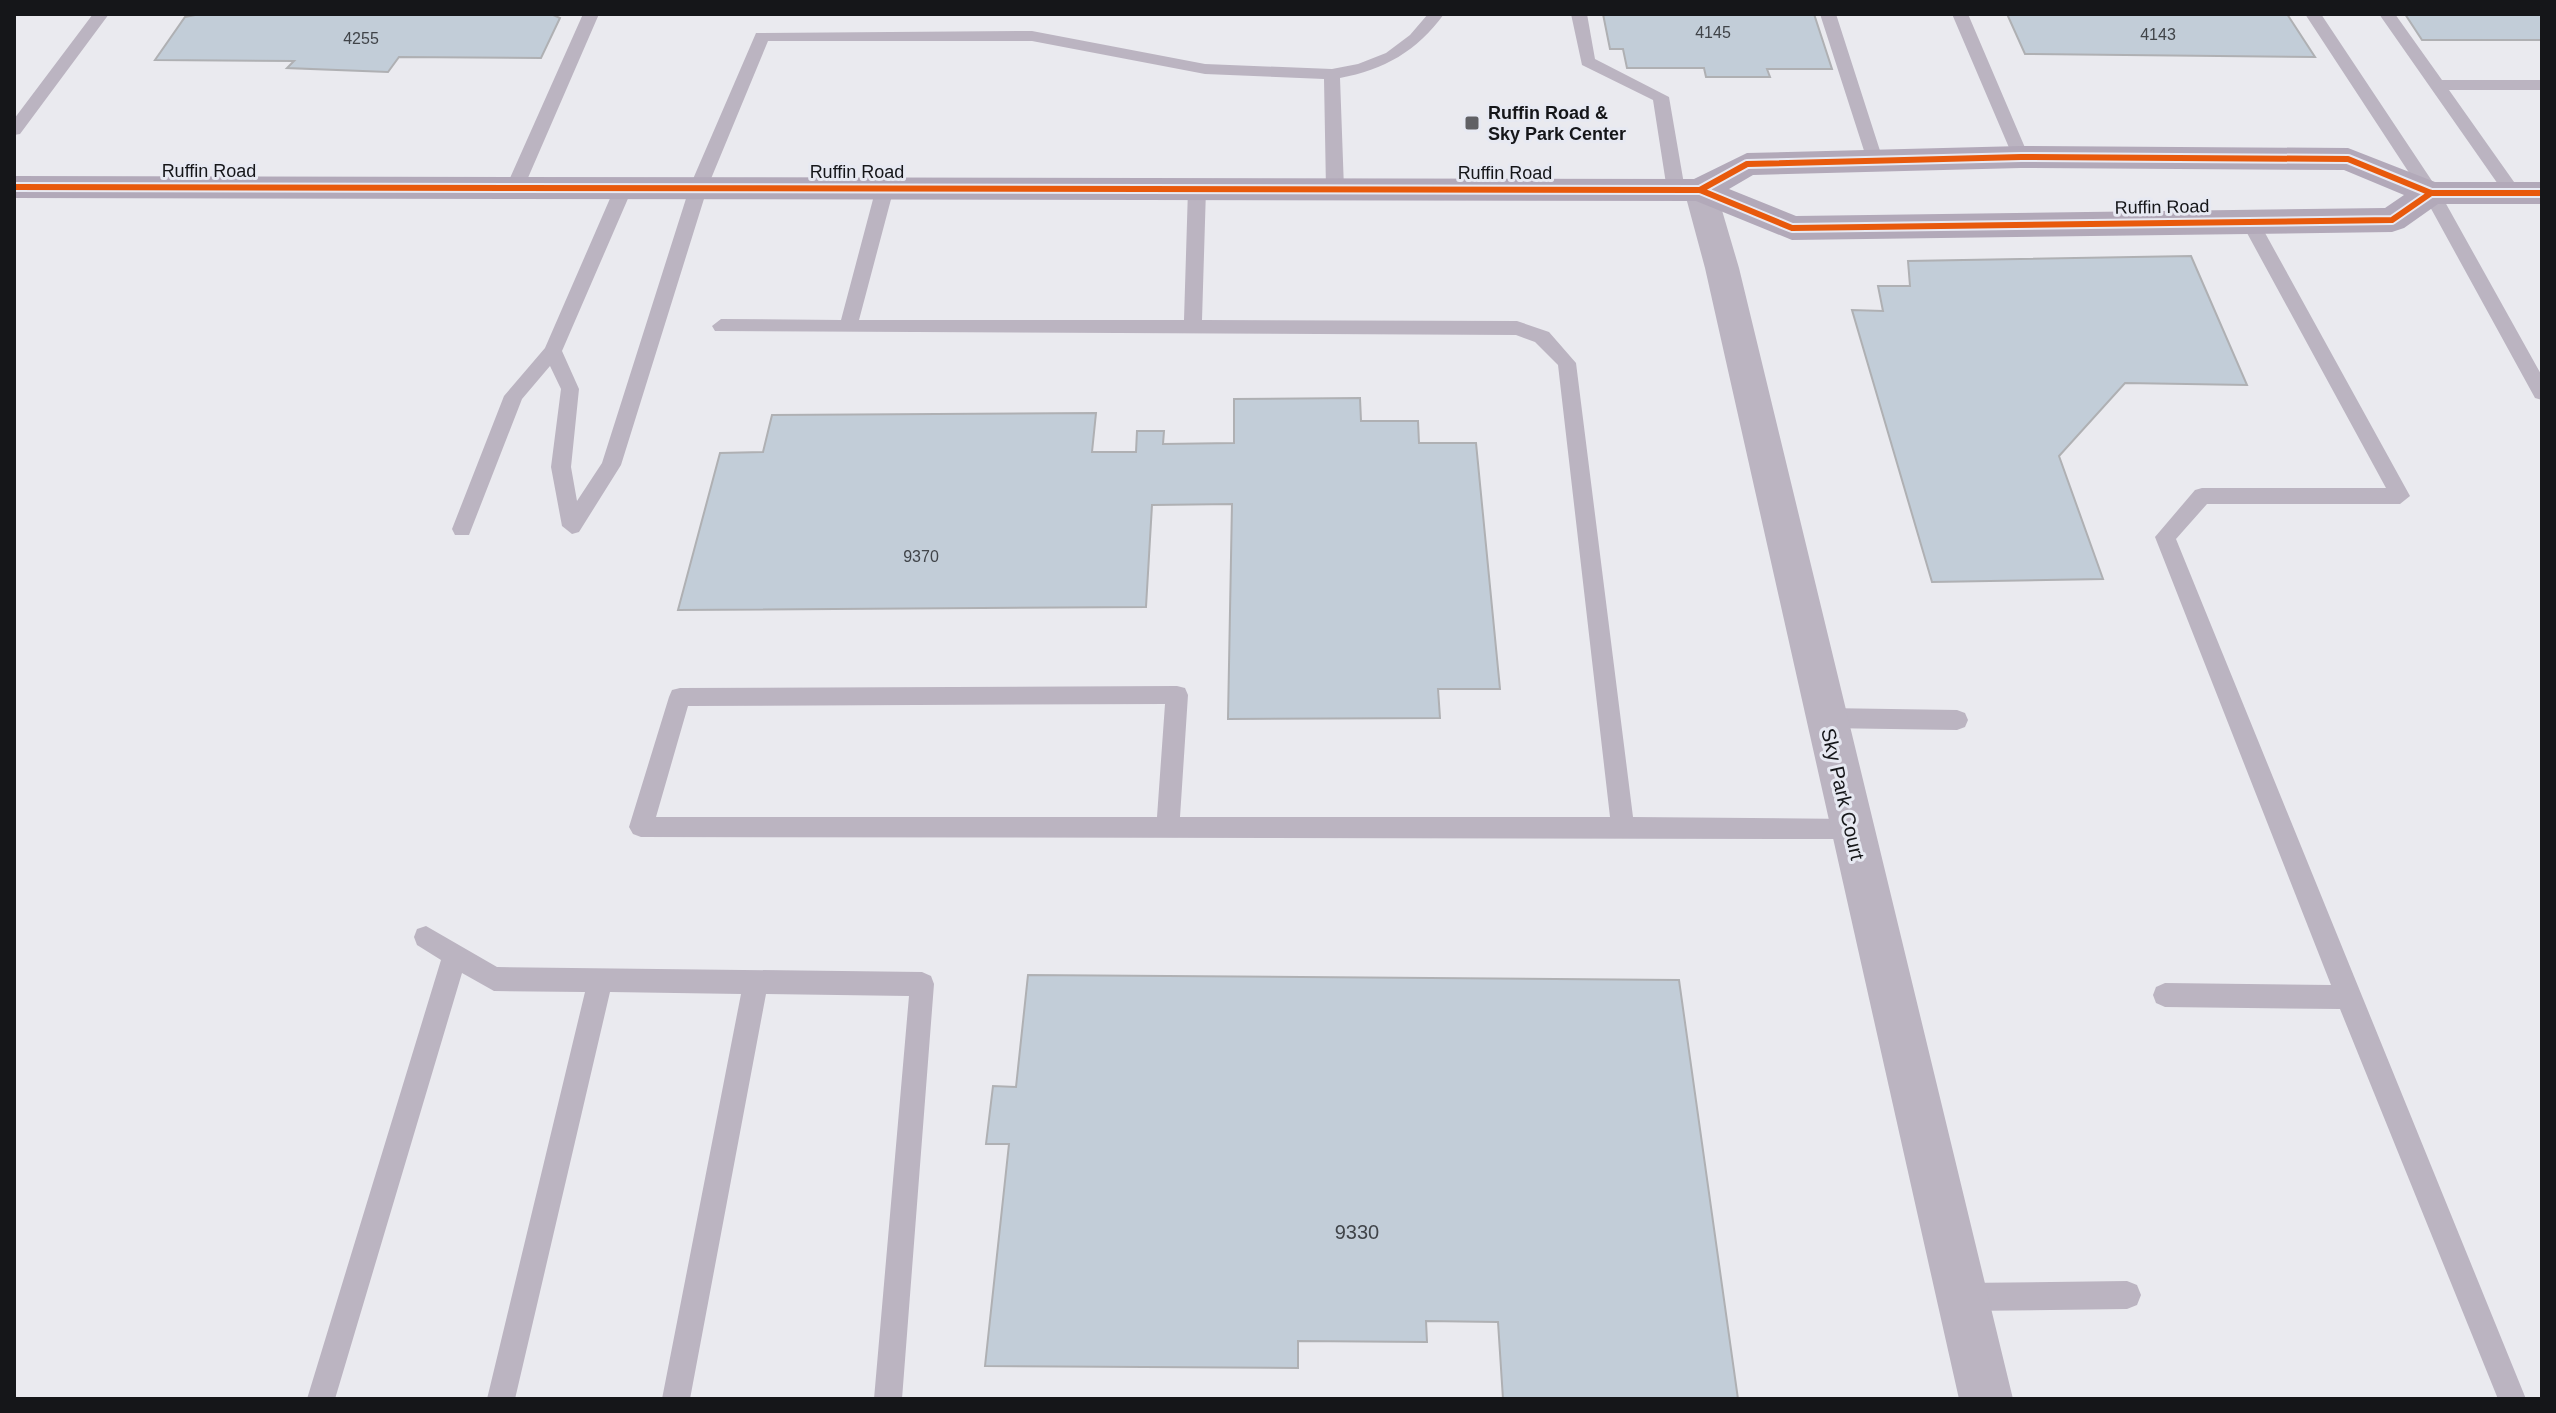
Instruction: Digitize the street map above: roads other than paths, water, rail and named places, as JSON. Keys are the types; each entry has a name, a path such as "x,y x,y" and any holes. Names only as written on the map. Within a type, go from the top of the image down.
{"main road":[{"name":"Ruffin Road","path":"1688,190 1747,164 2021,157 2348,159 2431,193 2528,193"},
{"name":"Ruffin Road","path":"14,187 1688,190 1792,228 2392,220 2431,193"}],"street":[{"name":"Sky Park Court","path":"1688,190 1722,268 1986,1399"}],"lane":[{"path":"14,130 101,14"},
{"path":"515,187 591,14"},
{"path":"553,351 570,389 561,467 572,526 611,465 699,186 769,14"},
{"path":"762,36 1032,36 1205,69 1332,74 1369,69 1384,62 1414,40 1436,14"},
{"path":"1579,14 1588,62 1661,97 1688,190"},
{"path":"1828,14 1875,160"},
{"path":"1960,14 2021,157"},
{"path":"2313,14 2431,193 2542,393"},
{"path":"2387,14 2437,85 2528,193"},
{"path":"1332,74 1335,189"},
{"path":"2437,85 2542,85"},
{"path":"462,529 514,396 553,351 624,187"},
{"path":"848,326 885,188"},
{"path":"1193,327 1197,189"},
{"path":"2250,222 2400,496 2202,496 2165,537 2512,1399"},
{"path":"721,326 1517,328 1542,337 1559,353 1572,380 1623,827"},
{"path":"2518,353 2542,353"},
{"path":"1168,827 1177,695 680,697 641,827 1852,829"},
{"path":"1825,718 1957,720"},
{"path":"426,937 494,979 922,984 888,1399"},
{"path":"321,1399 455,954"},
{"path":"501,1399 600,981"},
{"path":"676,1399 756,982"},
{"path":"2165,995 2348,997"},
{"path":"1962,1297 2127,1295"}],"place":[{"name":"Ruffin Road & Sky Park Center","path":"1472,123"}]}
